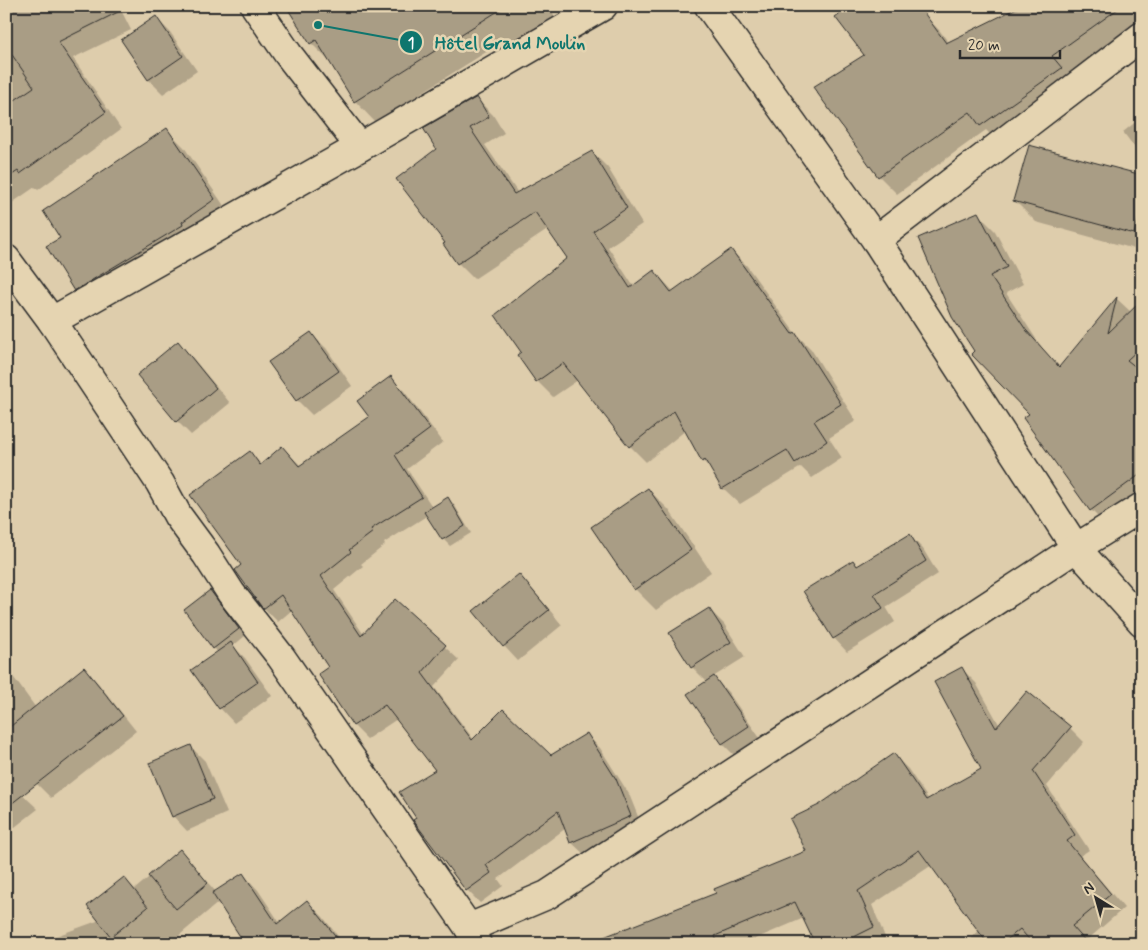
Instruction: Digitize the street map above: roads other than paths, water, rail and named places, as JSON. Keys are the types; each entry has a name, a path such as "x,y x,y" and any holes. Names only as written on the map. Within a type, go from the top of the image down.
{"main road":[{"path":"255,6 288,54 360,147"},
{"path":"52,321 360,147 603,6"},
{"path":"709,6 876,240 1076,548 1142,622"},
{"path":"876,240 1142,36"},
{"path":"6,259 52,321 160,483 178,516 206,554 231,594 281,657 473,936 547,895 1076,548 1142,507"}],"place":[{"name":"Hôtel Grand Moulin","path":"318,25"}]}
